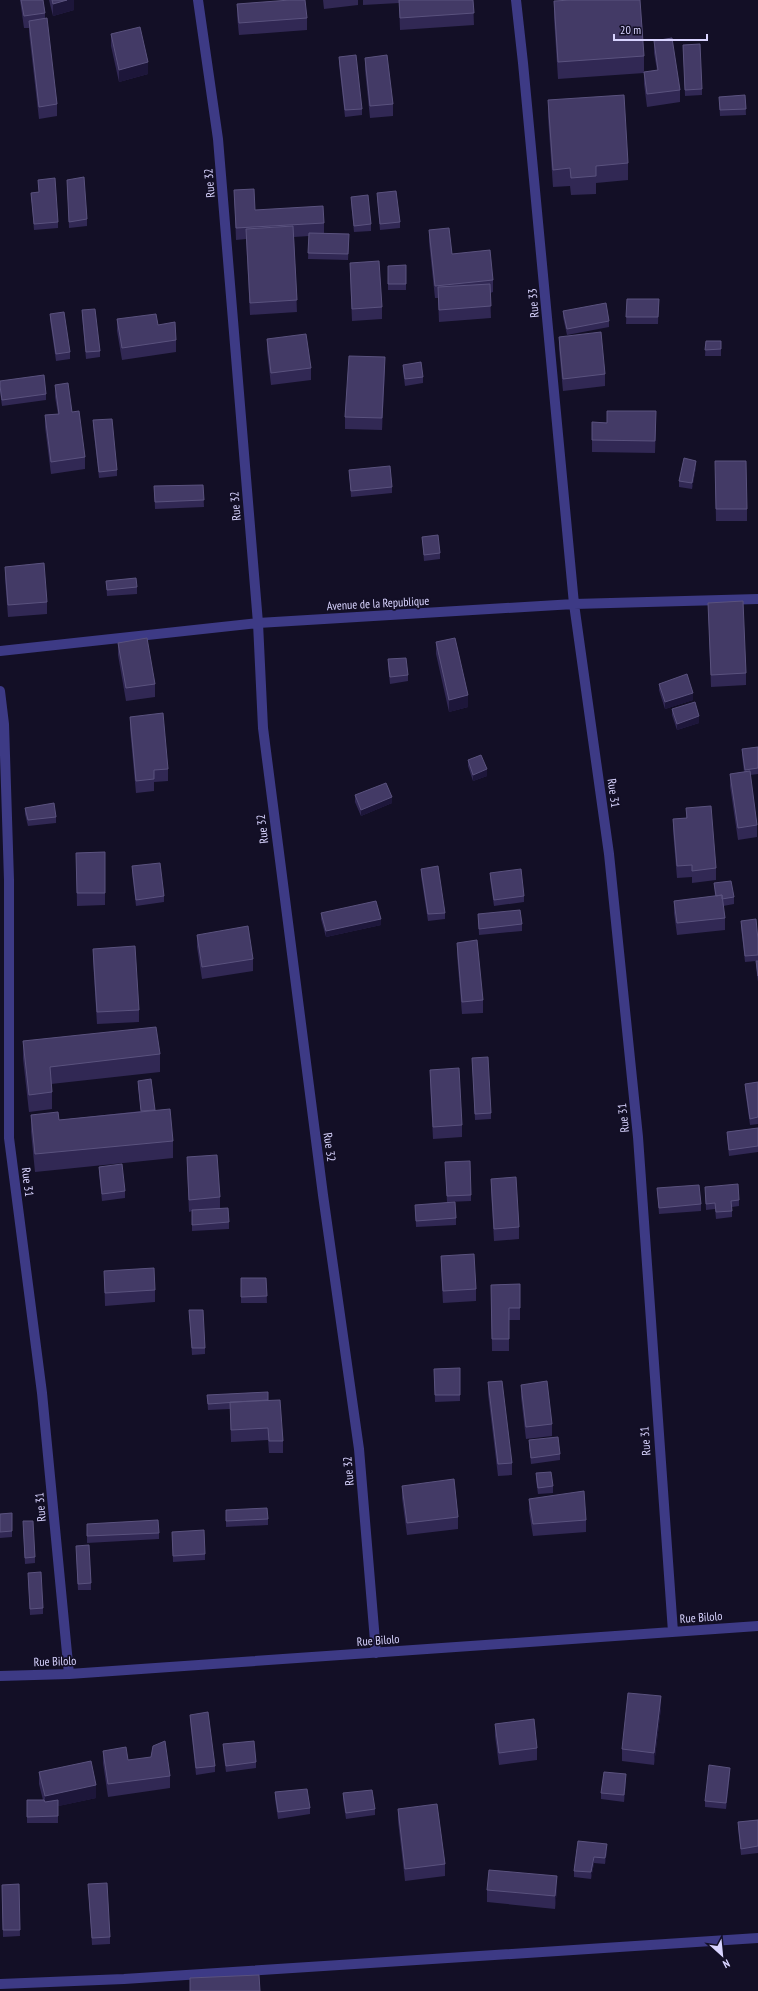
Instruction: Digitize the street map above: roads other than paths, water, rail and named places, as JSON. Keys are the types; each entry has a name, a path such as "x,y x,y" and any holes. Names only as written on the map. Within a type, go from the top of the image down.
{"street":[{"name":"Rue 32","path":"198,0 218,139 258,624 263,728 289,938 359,1449 376,1653"},
{"name":"Rue 33","path":"516,0 574,604"},
{"name":"Avenue de la Republique","path":"0,651 258,624 574,604 758,599"},
{"name":"Rue 31","path":"574,604 609,854 638,1137 673,1632"},
{"name":"Rue 31","path":"0,691 4,724 9,880 9,1138 42,1393 69,1674"},
{"name":"Rue Bilolo","path":"0,1676 69,1674 758,1626"},
{"path":"0,1984 124,1979 758,1938"}]}
